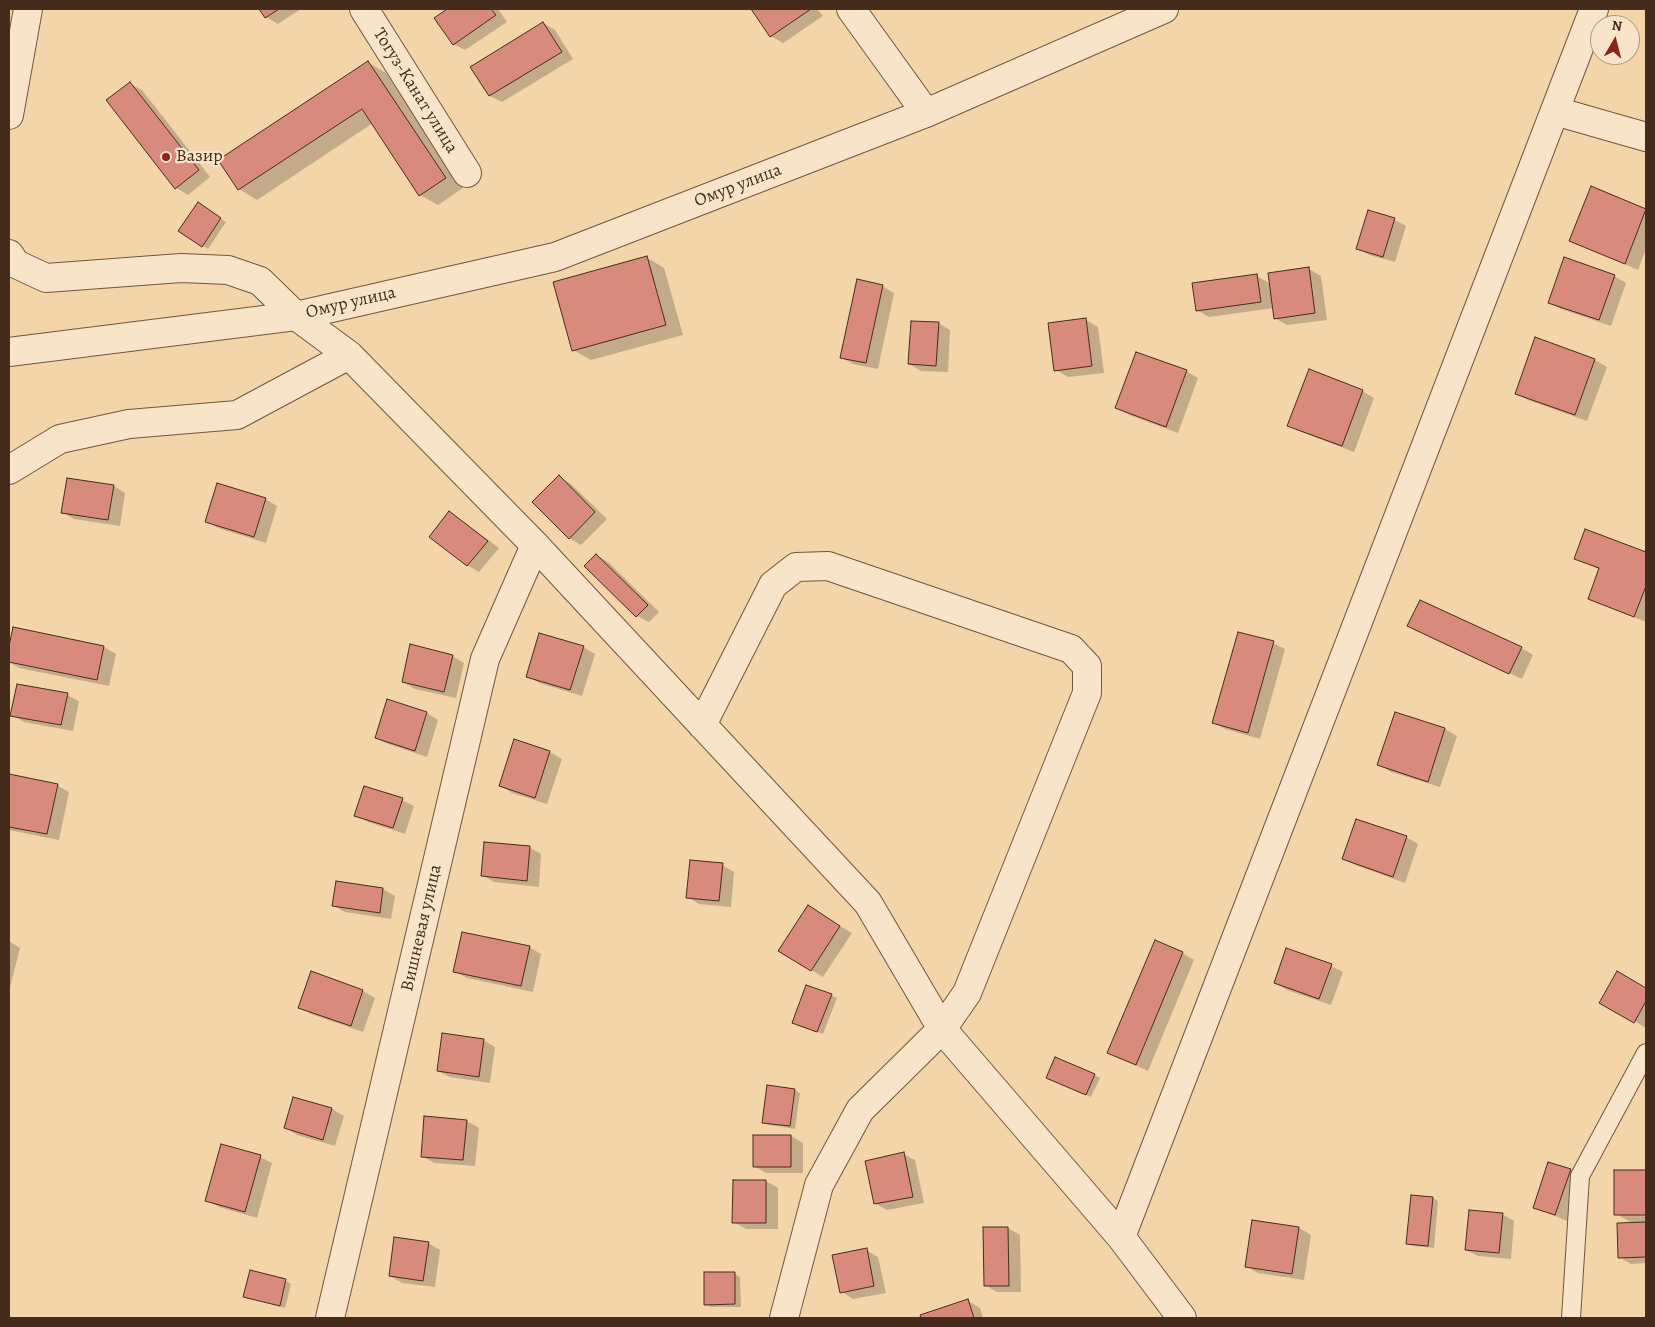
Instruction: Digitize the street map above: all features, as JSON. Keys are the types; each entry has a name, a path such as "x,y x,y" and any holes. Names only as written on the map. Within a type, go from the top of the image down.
{"street":[{"path":"9,114 28,9"},
{"name":"Тогуз-Канат улица","path":"364,9 467,174"},
{"path":"851,9 926,113"},
{"name":"Омур улица","path":"9,352 296,316 555,257 926,113 1164,9"},
{"path":"1121,1238 1594,9"},
{"path":"1555,111 1646,137"},
{"name":"Омур улица","path":"9,254 16,264 46,278 181,268 228,270 260,281 296,316"},
{"path":"9,282 46,278"},
{"path":"296,316 350,355 535,545 868,903 942,1029 1121,1238 1182,1318"},
{"path":"10,473 60,438 129,424 237,415 350,355"},
{"name":"Вишневая улица","path":"330,1318 485,659 535,545"},
{"path":"702,725 773,585 796,568 828,566 838,569 1071,649 1087,666 1087,693 967,993 942,1029 860,1110 819,1185 784,1318"}],"lane":[{"path":"1571,1318 1580,1176 1646,1053"}],"building":[{"path":"259,9 279,9 265,18"},
{"path":"447,9 491,9 496,15 453,45 434,18"},
{"path":"751,9 811,9 770,37"},
{"path":"543,22 562,52 489,96 470,67"},
{"path":"368,61 446,178 419,196 362,109 238,190 218,160"},
{"path":"130,82 199,170 175,189 106,100"},
{"path":"1591,186 1646,209 1625,264 1569,241"},
{"path":"198,202 221,218 202,247 178,231"},
{"path":"1368,210 1395,218 1383,257 1356,249"},
{"path":"647,256 666,325 572,351 553,282"},
{"path":"1564,257 1615,275 1599,320 1548,303"},
{"path":"1309,267 1315,313 1274,319 1268,273"},
{"path":"1257,274 1261,302 1196,311 1192,283"},
{"path":"857,279 883,285 866,363 840,358"},
{"path":"1086,318 1092,366 1054,371 1048,323"},
{"path":"911,321 939,322 936,366 908,364"},
{"path":"1535,337 1595,359 1575,415 1515,394"},
{"path":"1136,352 1187,370 1166,427 1115,408"},
{"path":"1309,369 1363,390 1342,446 1287,426"},
{"path":"559,475 595,512 569,539 532,502"},
{"path":"67,478 114,485 108,520 61,513"},
{"path":"217,483 266,498 254,537 205,522"},
{"path":"449,511 488,541 467,566 429,537"},
{"path":"1585,529 1646,552 1646,586 1634,617 1588,599 1599,568 1574,559"},
{"path":"596,554 648,605 636,617 584,566"},
{"path":"1420,600 1522,647 1509,674 1407,626"},
{"path":"13,627 104,646 97,680 9,662 9,646"},
{"path":"1238,632 1274,641 1248,733 1212,723"},
{"path":"539,633 584,646 570,690 526,677"},
{"path":"410,644 453,655 444,692 402,682"},
{"path":"17,684 68,693 61,725 10,716"},
{"path":"387,699 427,712 415,751 375,738"},
{"path":"1395,712 1445,728 1428,782 1377,765"},
{"path":"514,739 550,751 535,798 499,786"},
{"path":"9,774 58,784 47,834 9,827"},
{"path":"364,786 403,798 393,828 354,816"},
{"path":"1356,819 1407,836 1393,877 1342,859"},
{"path":"484,842 530,846 527,881 481,876"},
{"path":"690,860 723,863 719,901 686,898"},
{"path":"336,881 383,888 380,913 332,906"},
{"path":"808,905 840,926 811,971 778,951"},
{"path":"462,932 530,946 521,986 453,972"},
{"path":"1155,940 1183,952 1136,1065 1107,1053"},
{"path":"1286,948 1332,964 1319,999 1274,983"},
{"path":"311,971 363,990 351,1026 298,1008"},
{"path":"1617,971 1646,988 1646,1001 1634,1023 1599,1003"},
{"path":"806,985 832,994 817,1032 792,1023"},
{"path":"442,1033 484,1039 479,1077 437,1071"},
{"path":"1055,1057 1095,1074 1086,1095 1046,1078"},
{"path":"767,1085 795,1089 790,1126 762,1123"},
{"path":"293,1097 332,1108 323,1140 284,1128"},
{"path":"424,1116 467,1120 463,1160 421,1157"},
{"path":"753,1135 791,1135 791,1167 753,1167"},
{"path":"221,1144 261,1155 245,1212 205,1201"},
{"path":"904,1152 913,1197 874,1204 865,1161"},
{"path":"1548,1162 1571,1169 1555,1215 1533,1208"},
{"path":"1614,1170 1646,1170 1646,1215 1614,1215"},
{"path":"733,1180 766,1180 766,1223 732,1223"},
{"path":"1411,1195 1433,1197 1428,1246 1406,1244"},
{"path":"1469,1210 1503,1213 1499,1253 1465,1250"},
{"path":"1252,1220 1299,1227 1292,1274 1245,1267"},
{"path":"1646,1222 1646,1257 1618,1258 1617,1223"},
{"path":"983,1227 1008,1227 1009,1286 984,1286"},
{"path":"394,1237 429,1242 423,1281 389,1276"},
{"path":"867,1248 874,1286 840,1293 832,1255"},
{"path":"250,1270 286,1279 280,1306 243,1297"},
{"path":"704,1272 735,1272 735,1304 704,1305"},
{"path":"968,1299 974,1318 921,1318 920,1315"}],"place":[{"name":"Вазир","path":"166,157"}]}
